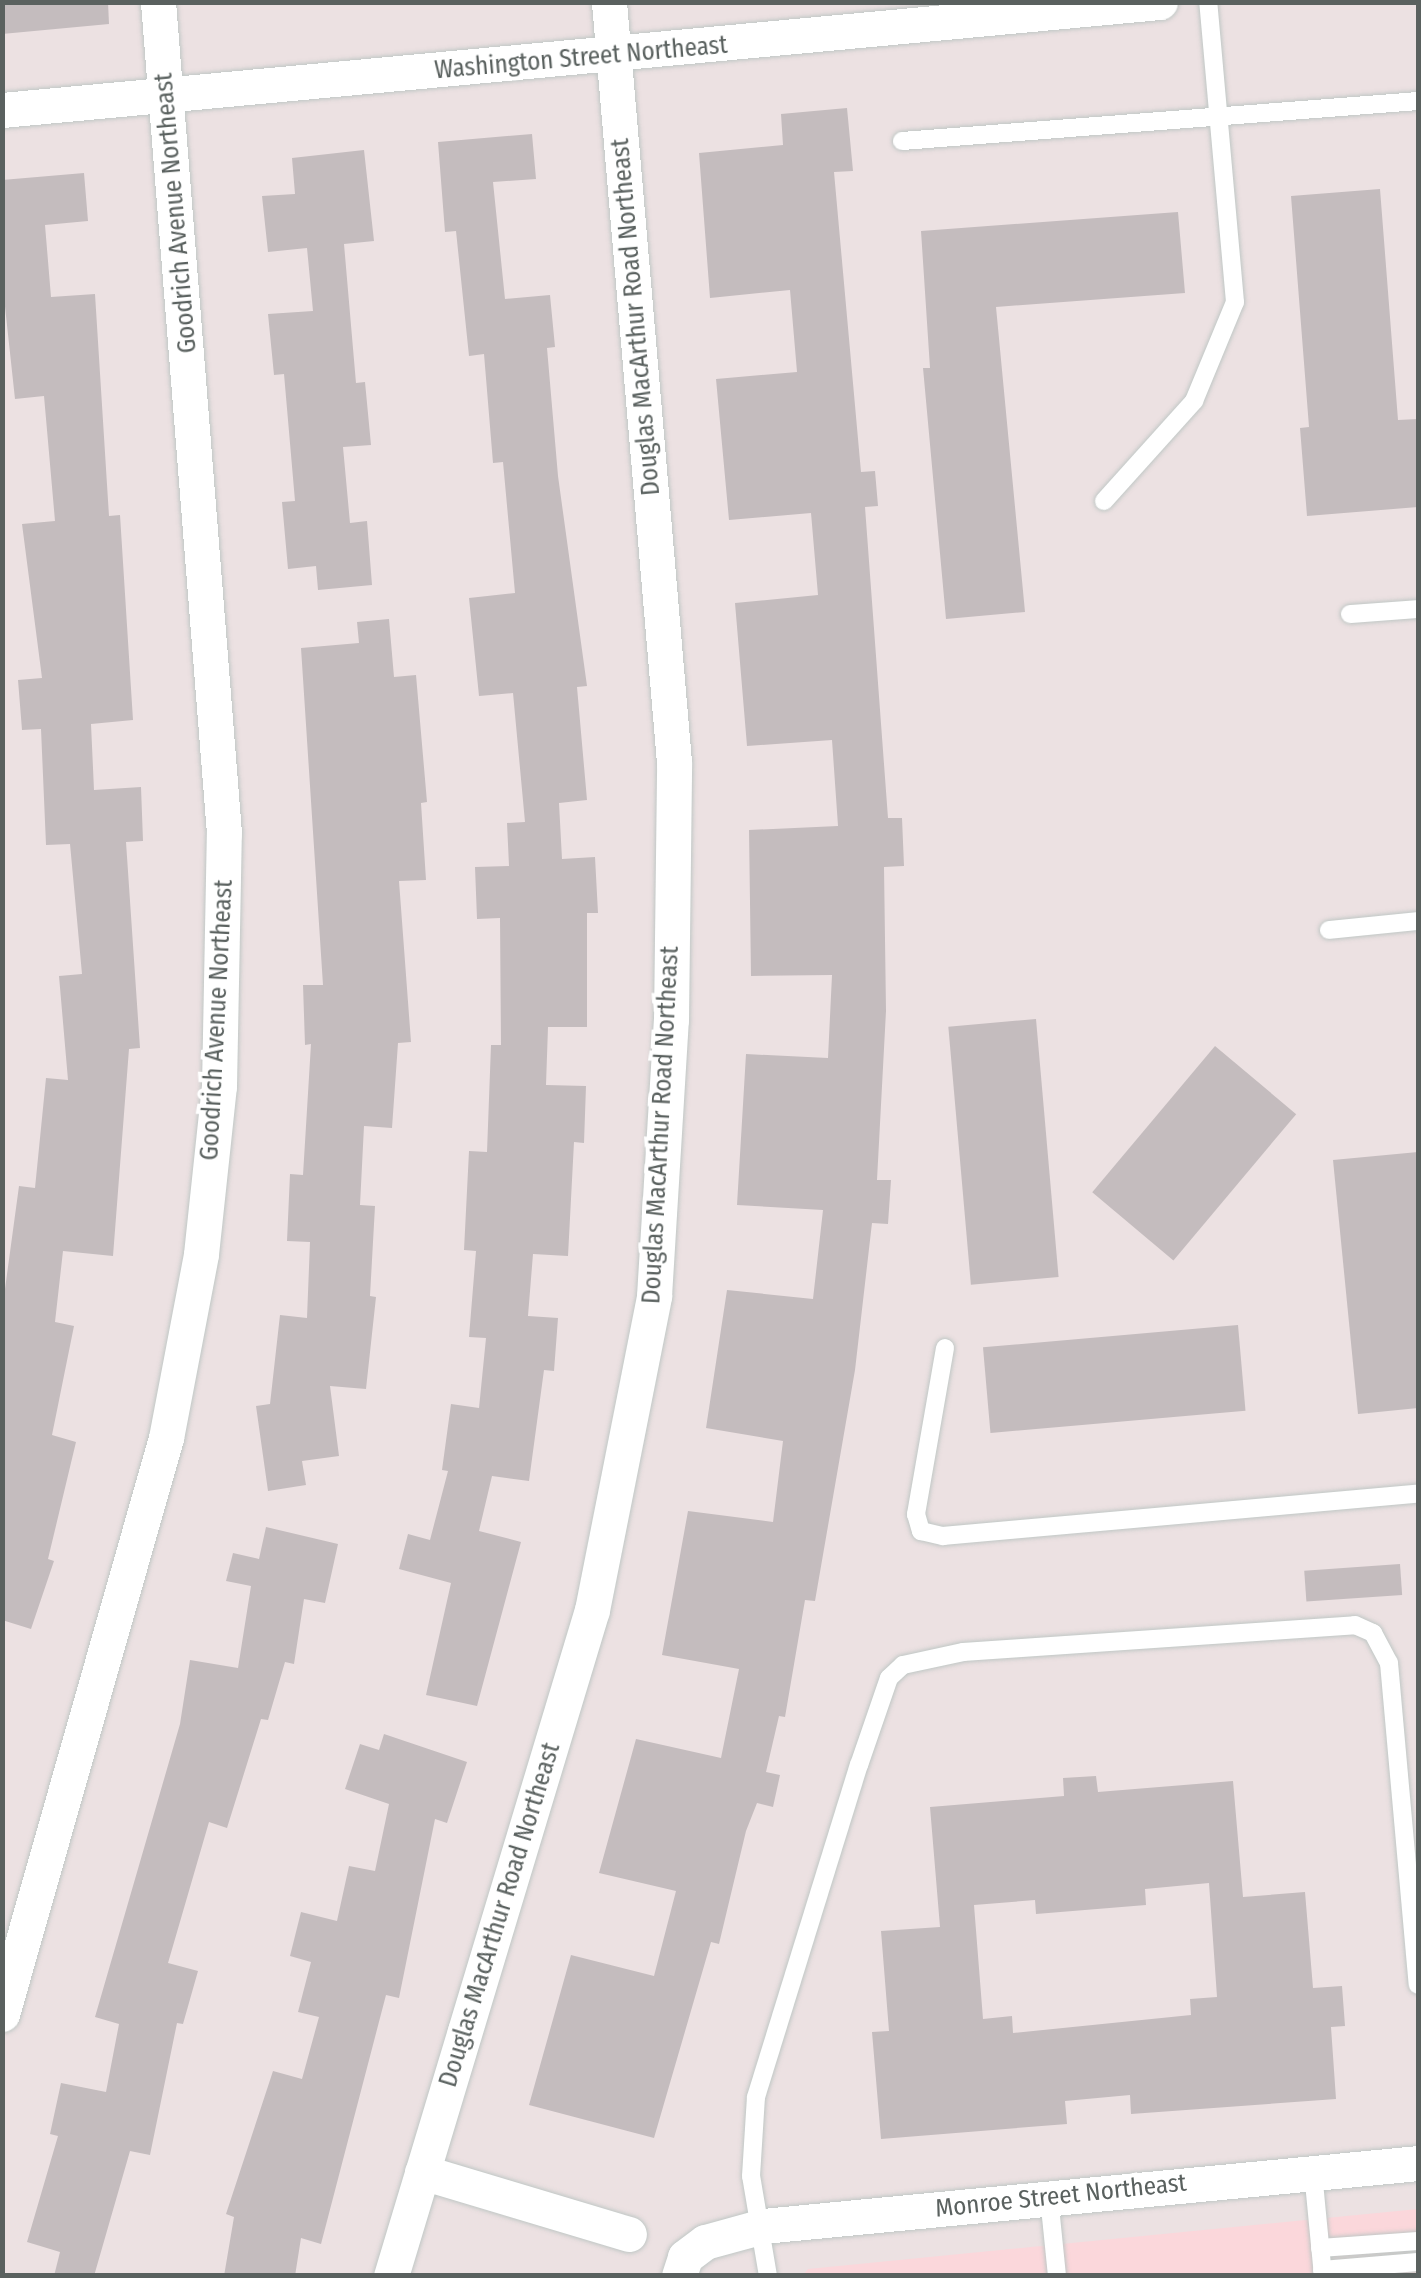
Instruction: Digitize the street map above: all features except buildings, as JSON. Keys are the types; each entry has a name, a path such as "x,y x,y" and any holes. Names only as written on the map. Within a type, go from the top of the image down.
{"street":[{"name":"Goodrich Avenue Northeast","path":"2,2014 166,1438 202,1254 219,1086 224,833 158,2"},
{"name":"Douglas MacArthur Road Northeast","path":"391,2276 592,1610 654,1296 671,1020 674,762 609,2"},
{"name":"Washington Street Northeast","path":"2,110 614,56 1073,7 1160,2"},
{"name":"Monroe Street Northeast","path":"685,2255 764,2226 1418,2162"},
{"path":"422,2172 629,2234"}],"lane":[{"path":"1104,501 1194,401 1229,330 1235,302 1208,2"},
{"path":"902,141 1418,101"},
{"path":"1350,614 1418,609"},
{"path":"1329,930 1418,920"},
{"path":"945,1348 916,1514 922,1531 943,1536 1418,1494"},
{"path":"768,2276 764,2226 751,2176 756,2097 889,1678 921,1657 1356,1625 1373,1633 1390,1663 1418,1986"},
{"path":"1313,2172 1322,2273 1418,2262"},
{"path":"1050,2198 1056,2276"},
{"path":"1320,2248 1418,2241"}],"shaded area":[{"path":"1418,2209 1418,2275 802,2276 808,2269"}]}
